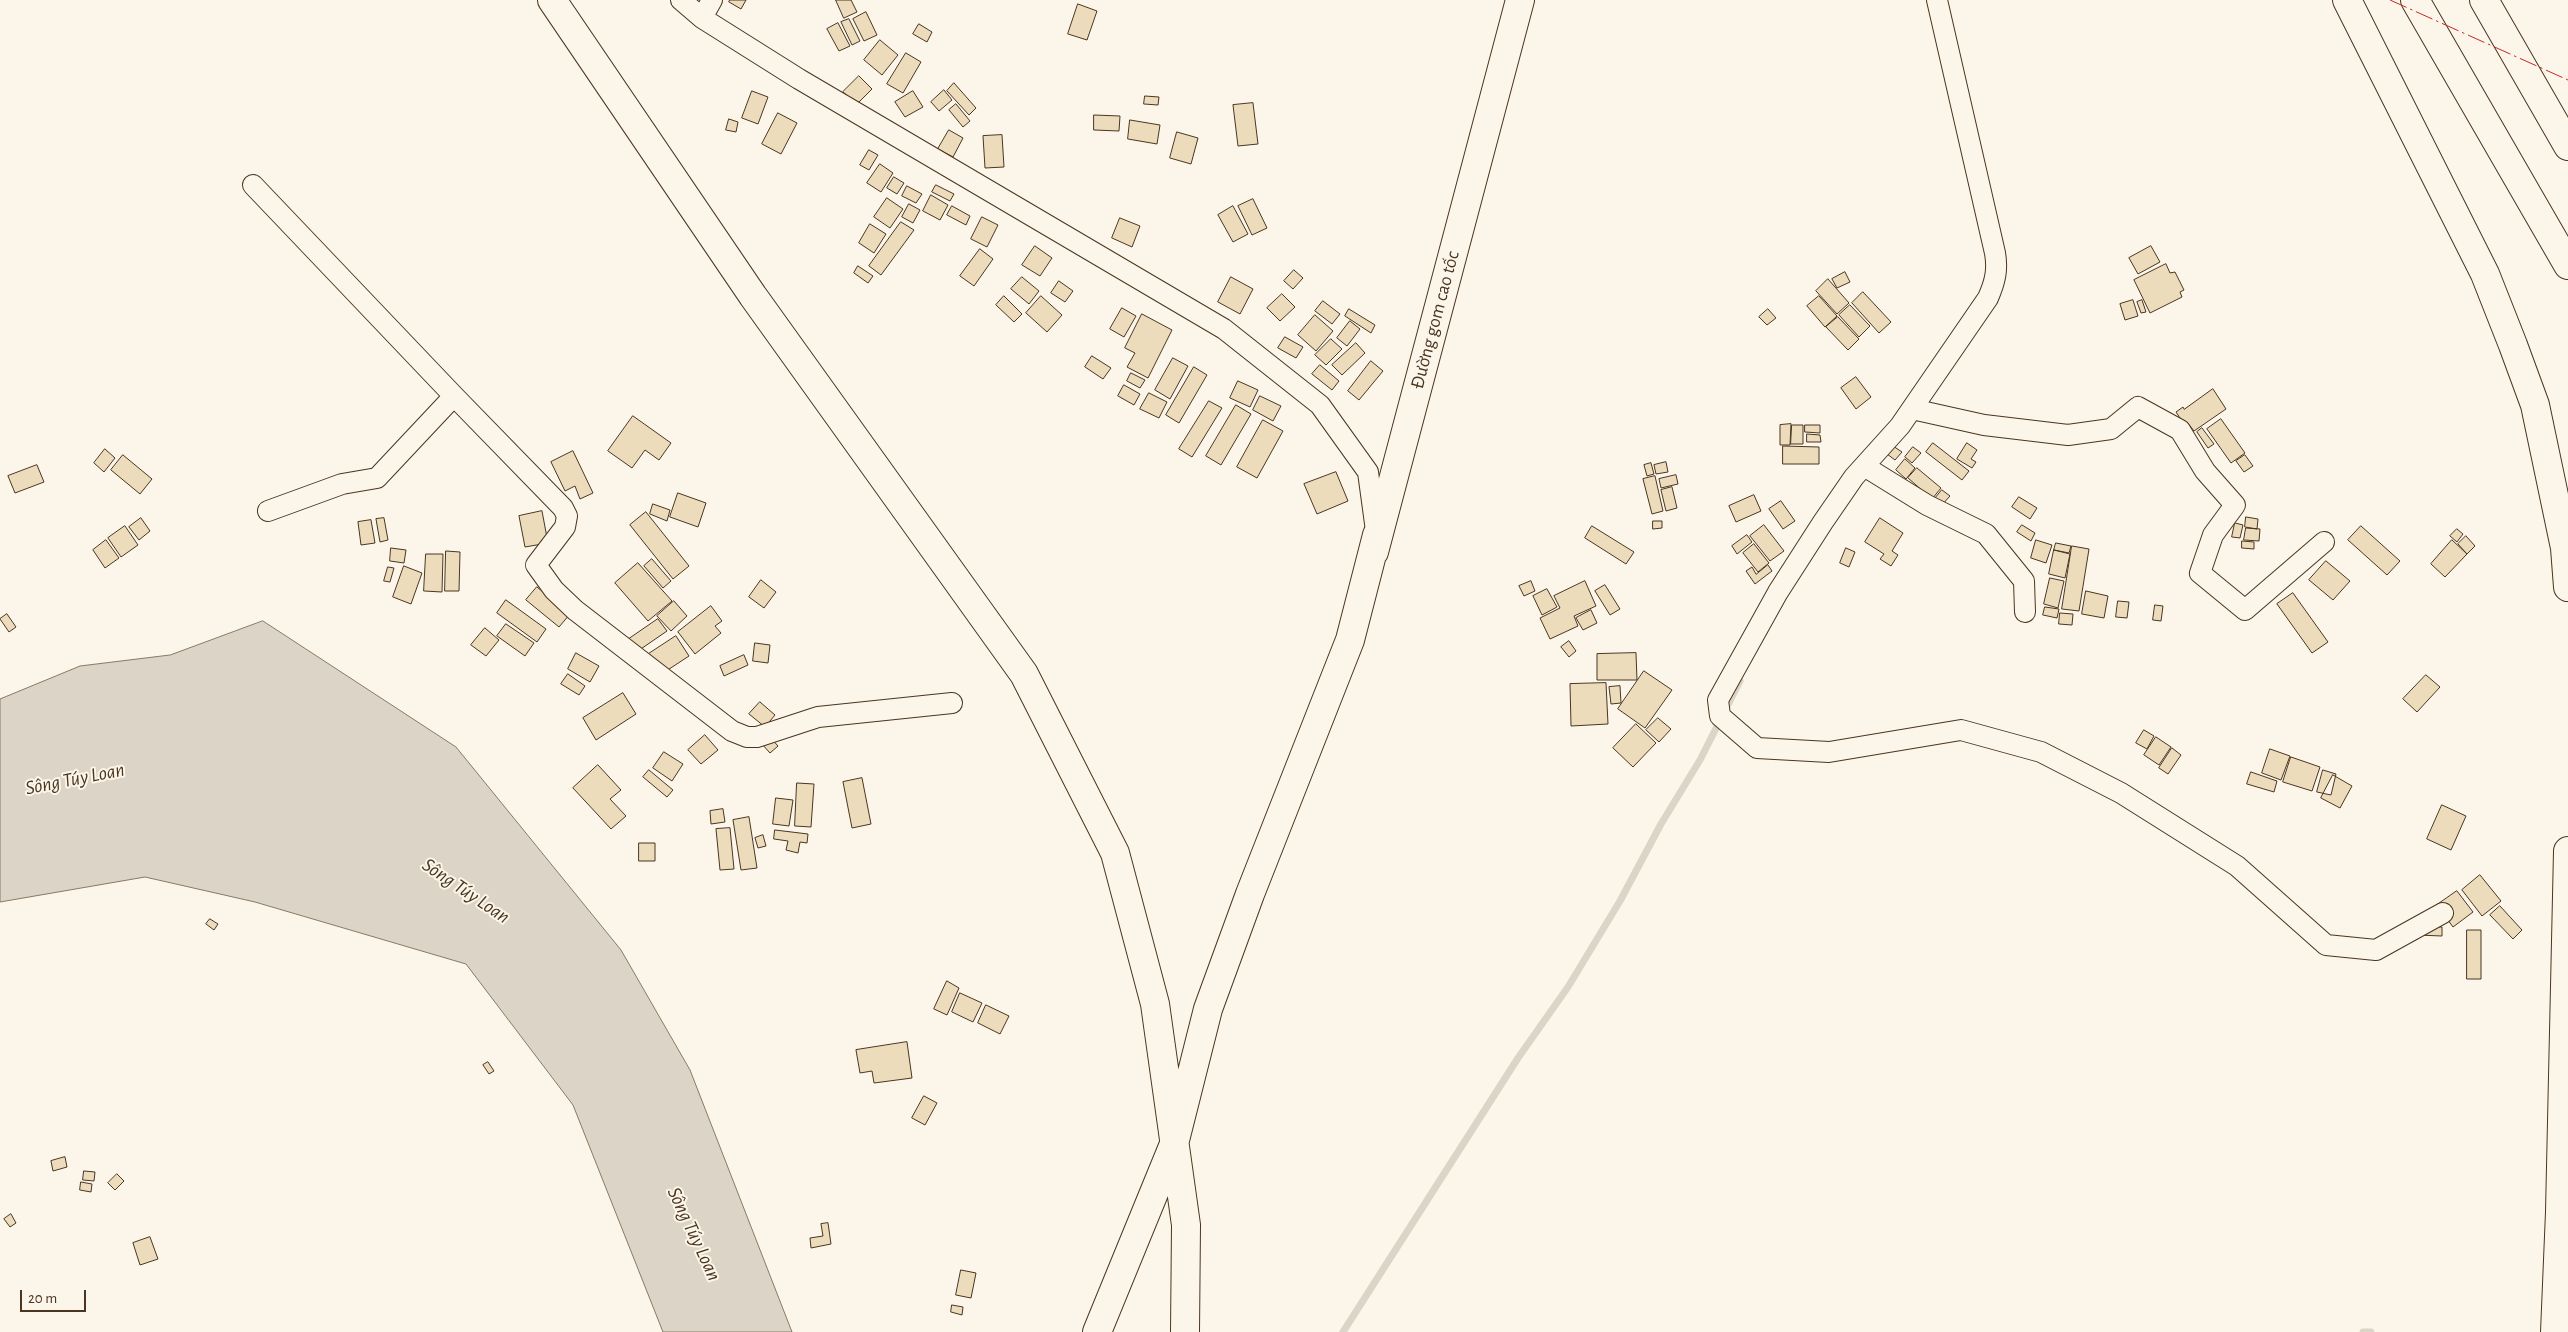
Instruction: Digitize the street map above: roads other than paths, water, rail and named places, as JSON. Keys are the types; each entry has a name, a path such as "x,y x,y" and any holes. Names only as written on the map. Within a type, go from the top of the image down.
{"main road":[{"path":"552,0 752,296 1024,674 1114,853 1155,1004 1186,1225 1185,1332"},
{"name":"Đường gom cao tốc","path":"1350,640 1520,0"},
{"path":"2347,0 2485,274 2513,345 2535,405 2565,548 2568,587"},
{"path":"2415,0 2568,264"},
{"path":"2484,0 2568,146"},
{"path":"1097,1332 1174,1144 1208,1009 1250,894 1350,640 1377,535"},
{"path":"2555,1332 2568,851"}],"street":[{"path":"681,0 702,18 799,79 1224,329 1320,405 1368,472 1377,535"},
{"path":"702,18 712,0"},
{"path":"1937,0 1997,267 1994,284 1988,298 1912,409 1900,426 1864,466 1823,522 1778,592 1718,700 1720,716 1757,748 1829,752 1961,730 2041,752 2121,793 2237,866 2326,945 2376,950 2443,913"},
{"path":"254,185 454,396 540,483 567,516 565,527 536,566 554,590 575,610 732,730 747,737 757,738 818,717 952,703"},
{"path":"268,512 342,484 377,478 454,396"},
{"path":"1912,409 1984,424 2068,435 2111,429 2138,407 2180,430 2205,471 2235,505 2213,535 2200,573 2245,610 2324,542"},
{"path":"1864,466 1927,505 1986,534 2024,581 2025,612"}],"water":[{"name":"Sông Túy Loan","path":"263,621 456,747 621,950 690,1070 792,1332 663,1332 573,1105 466,964 255,902 145,877 0,902 0,699 80,666 170,655"}],"waterway":[{"path":"1343,1332 1518,1058 1568,987 1620,901 1661,824 1700,760 1740,681"},
{"path":"2363,1332 2371,1332"}]}
